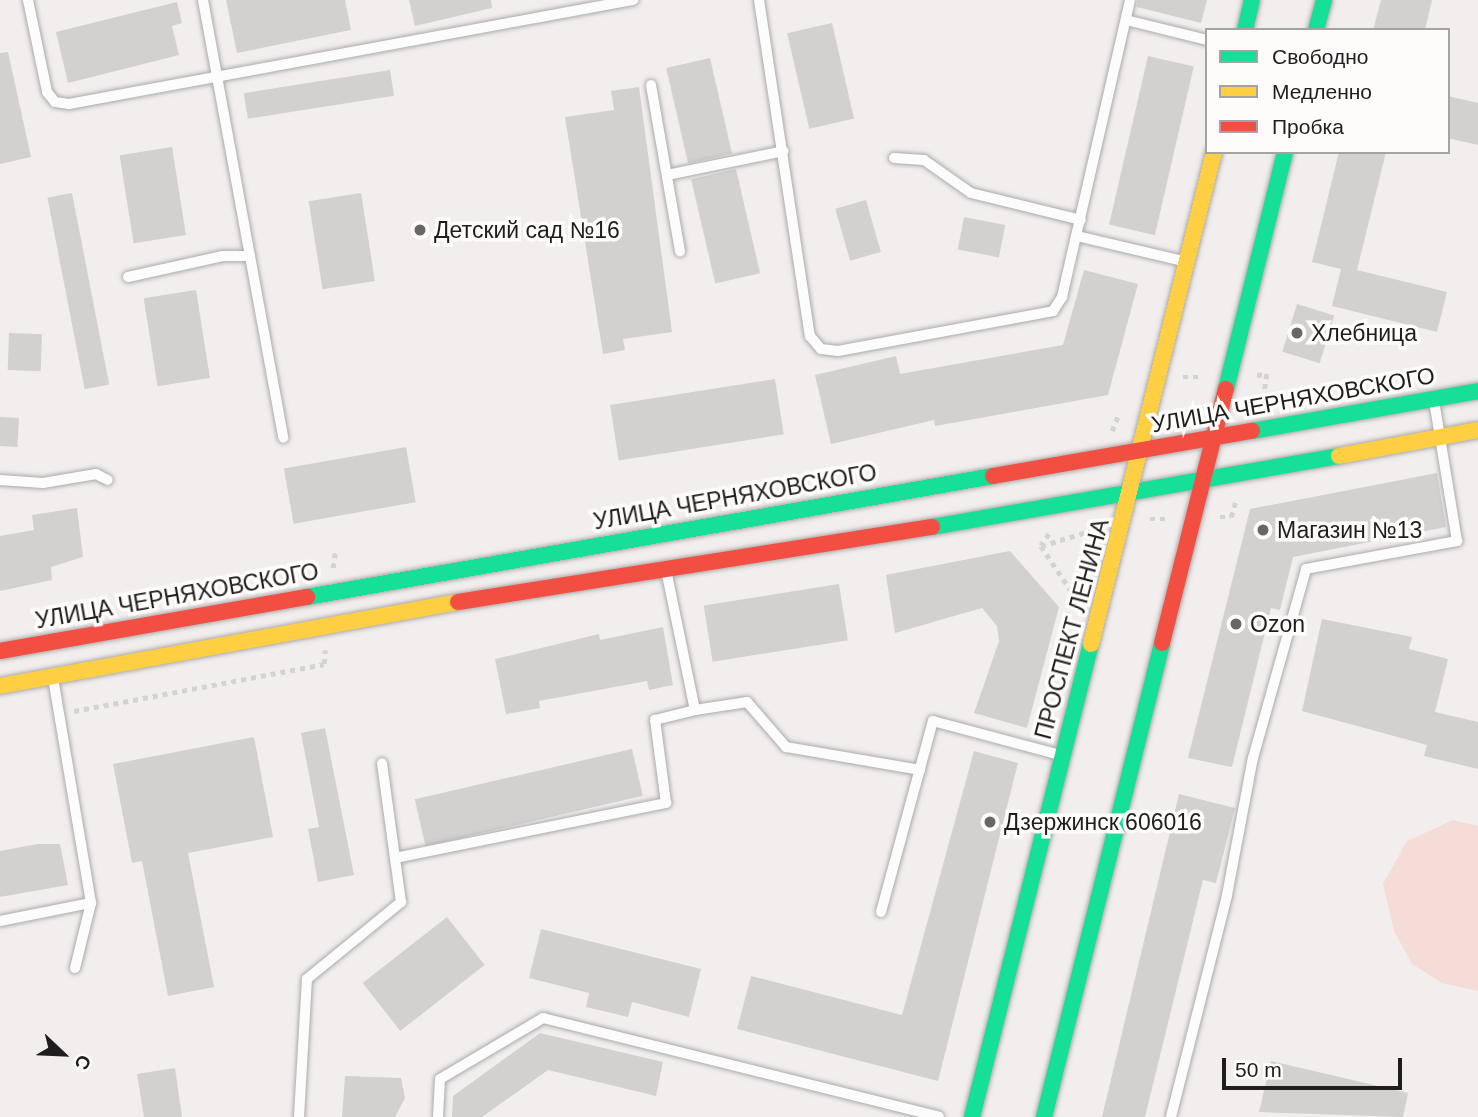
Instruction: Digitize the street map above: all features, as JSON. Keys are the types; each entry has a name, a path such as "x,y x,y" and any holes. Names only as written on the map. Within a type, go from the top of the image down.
{"street":[{"path":"1245,28 1252,0"},
{"path":"1317,28 1324,0"},
{"name":"ПРОСПЕКТ ЛЕНИНА","path":"972,1117 1131,494 1214,154"},
{"path":"1044,1117 1284,154"},
{"name":"УЛИЦА ЧЕРНЯХОВСКОГО","path":"0,650 1478,391"},
{"path":"0,686 359,618 1131,494 1478,429"}],"lane":[{"path":"28,0 47,92 55,102 217,77 633,0"},
{"path":"203,0 283,438"},
{"path":"760,0 810,336 821,349 1043,318 1062,297 1130,20 1130,0"},
{"path":"1130,20 1205,39"},
{"path":"651,85 680,252"},
{"path":"667,175 784,151"},
{"path":"894,158 936,165 971,193 1080,220"},
{"path":"1077,236 1187,262"},
{"path":"128,277 223,256 250,256"},
{"path":"1171,1117 1227,895 1253,758 1306,569 1458,541 1434,399"},
{"path":"0,480 43,483 96,474 108,480"},
{"path":"666,570 695,710"},
{"path":"53,678 91,903 75,968"},
{"path":"395,859 666,803 655,720 695,710 747,702 786,747 920,770"},
{"path":"881,912 933,721 1063,755"},
{"path":"299,1117 307,979 401,902 382,763"},
{"path":"0,921 91,903"},
{"path":"438,1117 440,1079 543,1018 939,1117"}],"path":[{"path":"1158,376 1228,378 1267,374"}],"shaded area":[{"path":"1453,820 1478,826 1478,991 1442,983 1412,964 1394,931 1383,884 1407,841"}],"building":[{"path":"226,0 345,0 351,30 237,53"},
{"path":"409,0 491,0 492,8 415,26"},
{"path":"1138,0 1207,0 1201,23 1137,7"},
{"path":"1381,0 1432,0 1425,28 1374,28"},
{"path":"177,2 182,23 172,26 179,55 68,83 56,32"},
{"path":"832,23 854,118 809,129 787,33"},
{"path":"8,52 31,157 0,164 0,53"},
{"path":"1148,56 1194,67 1155,235 1109,225"},
{"path":"710,58 732,153 688,164 666,68"},
{"path":"390,70 394,96 248,119 244,93"},
{"path":"639,87 672,332 623,339 625,350 603,354 565,117 614,110 611,91"},
{"path":"1450,96 1478,103 1478,145 1450,138"},
{"path":"172,147 186,235 134,243 120,155"},
{"path":"1339,154 1386,154 1357,270 1447,292 1437,332 1332,306 1341,269 1312,262"},
{"path":"736,169 760,273 715,284 691,179"},
{"path":"72,193 109,384 85,389 47,198"},
{"path":"361,193 375,281 323,289 309,201"},
{"path":"866,200 881,252 850,261 835,209"},
{"path":"964,217 1005,225 999,257 958,249"},
{"path":"1084,270 1138,284 1108,395 935,426 934,420 831,444 815,375 896,356 900,374 1063,345"},
{"path":"196,290 210,378 158,386 144,298"},
{"path":"1297,304 1334,315 1320,363 1282,352"},
{"path":"9,333 42,334 41,371 8,370"},
{"path":"775,379 784,434 619,460 610,405"},
{"path":"0,417 19,418 17,447 0,446"},
{"path":"406,447 416,502 294,524 284,469"},
{"path":"1437,473 1446,527 1293,557 1280,610 1271,608 1232,767 1188,758 1250,509"},
{"path":"77,508 83,557 51,567 52,580 0,591 0,536 34,530 32,515"},
{"path":"1010,551 1059,607 1027,728 974,713 999,641 997,626 982,608 895,633 886,575"},
{"path":"839,584 848,640 713,662 704,605"},
{"path":"1322,619 1412,637 1409,649 1448,659 1435,712 1478,722 1478,769 1424,756 1427,745 1302,711"},
{"path":"663,627 673,685 649,690 647,681 539,701 540,708 506,714 495,659 599,634 600,640"},
{"path":"325,728 354,875 318,882 308,829 319,827 301,733"},
{"path":"254,737 273,837 188,853 214,987 168,996 142,861 132,863 113,764"},
{"path":"632,749 643,796 426,846 415,799"},
{"path":"974,751 1018,763 938,1081 737,1029 751,976 902,1015"},
{"path":"1179,794 1235,808 1216,883 1203,880 1145,1117 1102,1117"},
{"path":"38,844 60,844 68,885 0,897 0,851"},
{"path":"447,917 485,965 400,1031 363,983"},
{"path":"541,929 701,969 689,1017 632,1002 628,1017 586,1007 589,993 529,978"},
{"path":"540,1033 663,1062 656,1096 548,1070 482,1117 452,1117 453,1096"},
{"path":"1271,1061 1408,1093 1403,1117 1259,1112"},
{"path":"175,1068 182,1117 144,1117 137,1074"},
{"path":"345,1076 401,1078 405,1098 395,1117 342,1117"}],"traffic: fast":[{"path":"1245,28 1252,0"},
{"path":"1317,28 1324,0"},
{"path":"1226,389 1285,154"},
{"path":"1252,431 1478,391"},
{"path":"932,527 1339,456"},
{"path":"307,597 993,476"},
{"path":"1044,1117 1162,643"},
{"path":"972,1117 1091,644"}],"traffic: slow":[{"path":"1091,644 1214,154"},
{"path":"1339,456 1478,430"},
{"path":"0,686 458,602"}],"traffic: jam":[{"path":"1162,643 1226,389"},
{"path":"993,476 1252,431"},
{"path":"458,602 932,527"},
{"path":"0,651 307,597"}],"place":[{"name":"Детский сад №16","path":"420,230"},
{"name":"Хлебница","path":"1297,333"},
{"name":"Магазин №13","path":"1263,530"},
{"name":"Ozon","path":"1236,624"},
{"name":"Дзержинск 606016","path":"990,822"}]}
